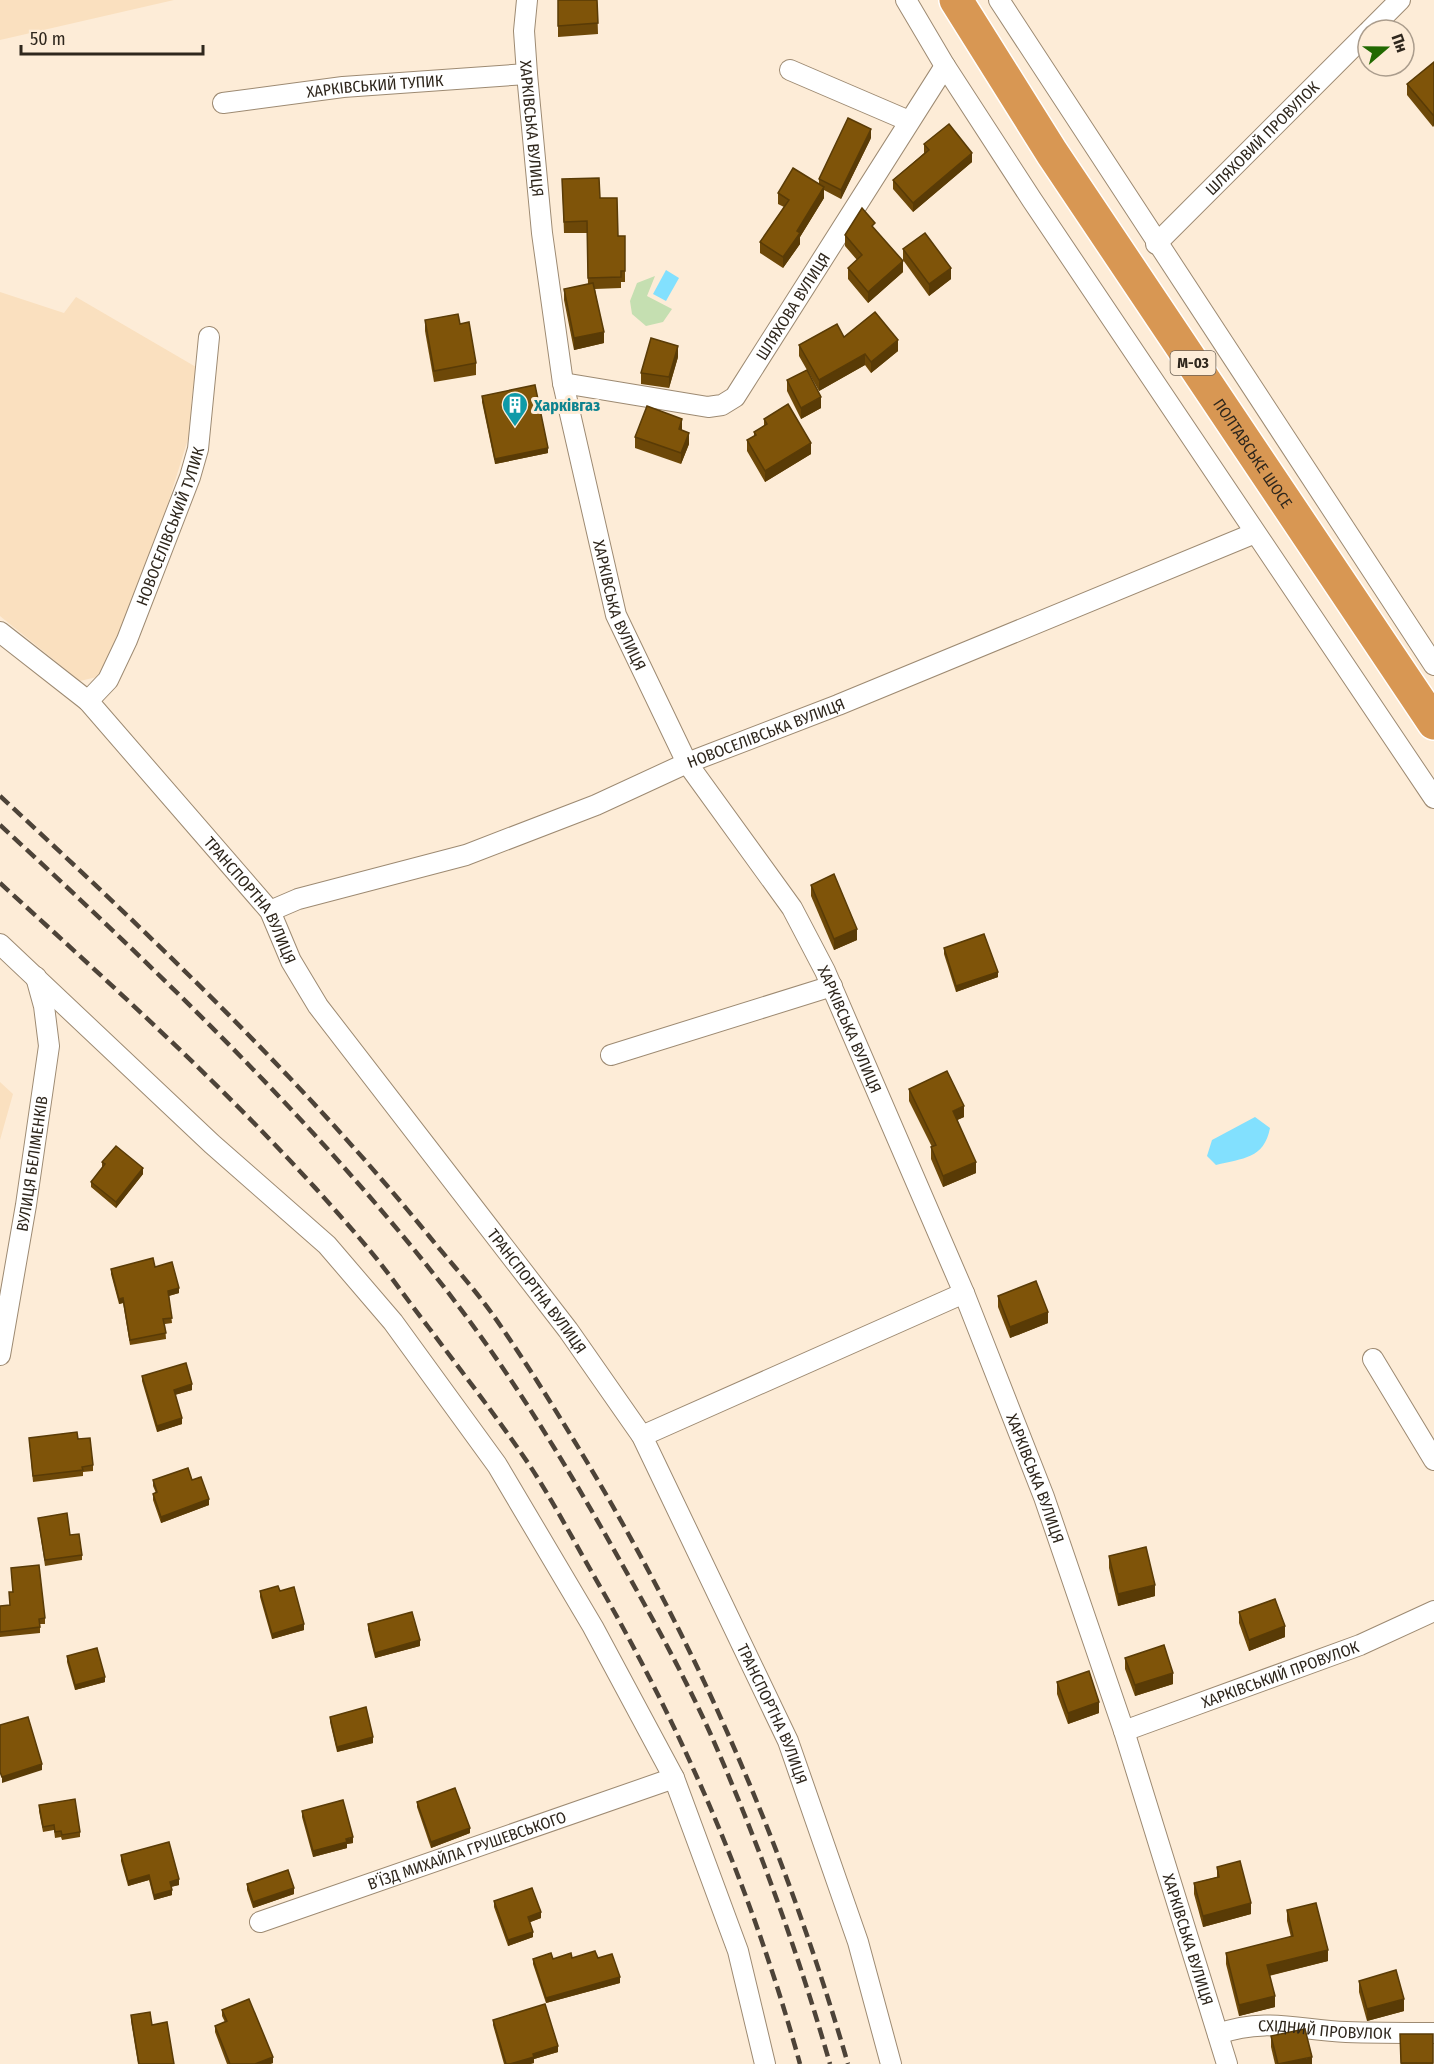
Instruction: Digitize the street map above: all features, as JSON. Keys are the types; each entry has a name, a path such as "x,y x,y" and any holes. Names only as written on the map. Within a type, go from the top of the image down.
{"highway":[{"name":"ПОЛТАВСЬКЕ ШОСЕ","path":"956,0 1052,153 1434,723"}],"street":[{"name":"ХАРКІВСЬКА ВУЛИЦЯ","path":"527,0 524,31 527,74 542,233 563,383 616,615 687,763 792,908 832,986 964,1293 1044,1497 1124,1731 1227,2064"},
{"path":"906,0 945,66 1434,798"},
{"path":"999,0 1156,244 1434,665"},
{"name":"ШЛЯХОВИЙ ПРОВУЛОК","path":"1382,18 1400,0"},
{"name":"ШЛЯХОВИЙ ПРОВУЛОК","path":"1156,244 1356,44"},
{"name":"ШЛЯХОВА ВУЛИЦЯ","path":"563,383 708,407 729,402 739,391 945,66"},
{"path":"790,70 909,122"},
{"name":"ХАРКІВСЬКИЙ ТУПИК","path":"223,103 343,87 527,74"},
{"name":"НОВОСЕЛІВСЬКИЙ ТУПИК","path":"88,701 108,680 128,640 190,477 198,449 209,337"},
{"name":"НОВОСЕЛІВСЬКА ВУЛИЦЯ","path":"270,911 298,899 466,855 596,805 687,763 838,705 1255,533"},
{"name":"ТРАНСПОРТНА ВУЛИЦЯ","path":"0,632 88,701 270,911 291,961 318,1006 568,1330 642,1436 788,1741 858,1942 891,2064"},
{"path":"0,944 36,975 69,1010 212,1144 327,1245 393,1322 497,1465 593,1627 674,1778 738,1952 765,2064"},
{"name":"ВУЛИЦЯ БЕЛІМЕНКІВ","path":"0,1355 26,1205 49,1046 45,1006 36,975"},
{"path":"611,1055 832,986"},
{"path":"642,1436 964,1293"},
{"path":"1373,1359 1434,1460"},
{"name":"ХАРКІВСЬКИЙ ПРОВУЛОК","path":"1124,1731 1360,1645 1434,1611"},
{"name":"В’ЇЗД МИХАЙЛА ГРУШЕВСЬКОГО","path":"260,1922 674,1778"},
{"name":"СХІДНИЙ ПРОВУЛОК","path":"1218,2034 1239,2026 1257,2024 1299,2026 1344,2032 1434,2033"}],"shaded area":[{"path":"0,0 174,0 0,40"},
{"path":"0,292 64,313 76,297 196,367 191,404 198,407 151,558 101,676 80,681 0,616"},
{"path":"0,1082 13,1094 0,1140"}],"green space":[{"path":"655,276 647,296 672,309 663,322 646,326 632,314 630,301 637,283"}],"water":[{"path":"666,270 679,278 666,301 653,294"},
{"path":"1255,1117 1270,1128 1263,1146 1251,1156 1216,1165 1207,1156 1212,1140"}],"building":[{"path":"558,0 597,0 598,23 558,26"},
{"path":"1434,62 1433,115 1407,84"},
{"path":"848,118 871,129 841,190 819,179"},
{"path":"949,124 972,153 913,203 893,180 929,150 924,144"},
{"path":"793,168 824,187 797,231 800,233 783,257 760,242 789,200 778,193"},
{"path":"599,178 600,198 617,198 618,236 625,236 625,271 621,271 621,277 588,278 587,221 564,222 562,179"},
{"path":"862,208 875,223 872,226 903,261 868,292 848,268 862,255 845,235"},
{"path":"925,233 951,268 929,284 903,249"},
{"path":"593,283 604,332 574,338 564,289"},
{"path":"875,312 898,340 871,362 865,354 819,380 799,345 837,324 844,337"},
{"path":"458,314 460,324 469,322 476,363 434,371 425,320"},
{"path":"651,338 678,346 669,377 641,373"},
{"path":"807,370 821,397 801,408 787,380"},
{"name":"Харківгаз","path":"535,385 548,448 495,459 482,396"},
{"path":"788,404 811,443 765,471 747,440 756,435 754,432 767,424 764,419"},
{"path":"647,406 682,419 679,429 689,433 681,453 635,437"},
{"path":"834,874 857,929 834,939 811,885"},
{"path":"984,934 998,972 956,986 944,948"},
{"path":"947,1071 964,1106 953,1111 976,1162 943,1176 931,1147 936,1145 909,1089"},
{"path":"116,1146 143,1168 116,1202 91,1182 105,1164 102,1162"},
{"path":"153,1258 155,1267 172,1262 179,1288 168,1291 172,1318 163,1319 166,1333 130,1340 123,1298 119,1299 111,1269"},
{"path":"1036,1281 1048,1312 1010,1327 998,1296"},
{"path":"186,1363 192,1384 174,1390 182,1418 157,1426 142,1376"},
{"path":"77,1432 78,1439 90,1438 93,1465 82,1467 83,1470 33,1476 29,1438"},
{"path":"188,1468 192,1480 201,1477 209,1499 161,1517 153,1494 157,1492 153,1480"},
{"path":"67,1513 70,1535 79,1534 82,1555 45,1560 38,1518"},
{"path":"1146,1547 1155,1585 1118,1594 1109,1556"},
{"path":"39,1565 45,1618 39,1619 40,1627 0,1632 0,1606 10,1605 9,1592 13,1592 11,1568"},
{"path":"278,1586 280,1591 294,1587 304,1624 272,1634 260,1591"},
{"path":"1275,1599 1285,1626 1249,1640 1239,1612"},
{"path":"412,1612 420,1640 375,1653 368,1624"},
{"path":"1164,1645 1173,1673 1135,1685 1125,1658"},
{"path":"97,1648 105,1677 75,1685 67,1656"},
{"path":"1089,1671 1099,1702 1068,1713 1057,1682"},
{"path":"366,1707 373,1737 337,1747 330,1717"},
{"path":"28,1717 42,1764 2,1777 0,1772 0,1725"},
{"path":"455,1788 470,1828 431,1842 417,1802"},
{"path":"75,1799 80,1832 62,1835 61,1831 55,1832 54,1825 43,1827 39,1805"},
{"path":"343,1800 353,1837 346,1839 347,1842 313,1851 302,1811"},
{"path":"169,1842 179,1879 170,1882 172,1890 154,1895 149,1875 128,1881 121,1855"},
{"path":"1240,1861 1251,1903 1203,1916 1194,1883 1219,1877 1217,1867"},
{"path":"288,1870 294,1888 253,1902 247,1884"},
{"path":"532,1888 541,1912 528,1917 533,1932 508,1940 494,1901"},
{"path":"1316,1903 1328,1950 1267,1965 1275,1996 1239,2005 1226,1953 1293,1936 1287,1910"},
{"path":"595,1951 598,1958 612,1954 620,1977 546,1998 533,1959 551,1953 553,1959 571,1953 572,1958"},
{"path":"1396,1970 1404,1999 1367,2009 1359,1981"},
{"path":"249,1999 273,2057 255,2064 230,2064 215,2026 227,2021 222,2010"},
{"path":"545,2004 558,2046 533,2054 534,2057 506,2064 493,2020"},
{"path":"150,2012 152,2025 167,2022 174,2064 139,2064 131,2015"},
{"path":"1305,2029 1312,2057 1278,2064 1271,2036"},
{"path":"1400,2034 1433,2034 1433,2063 1401,2063"}],"railway":[{"path":"0,796 168,954 329,1120 380,1177 469,1285 516,1348 624,1526 664,1600 735,1749 796,1904 848,2064"},
{"path":"0,825 176,992 289,1107 396,1228 447,1291 509,1377 601,1527 699,1708 745,1816 776,1898 805,1980 830,2064"},
{"path":"0,883 190,1059 325,1198 383,1267 528,1463 627,1635 686,1753 713,1813 760,1936 800,2064"}],"place":[{"name":"Харківгаз","path":"515,428"}]}
